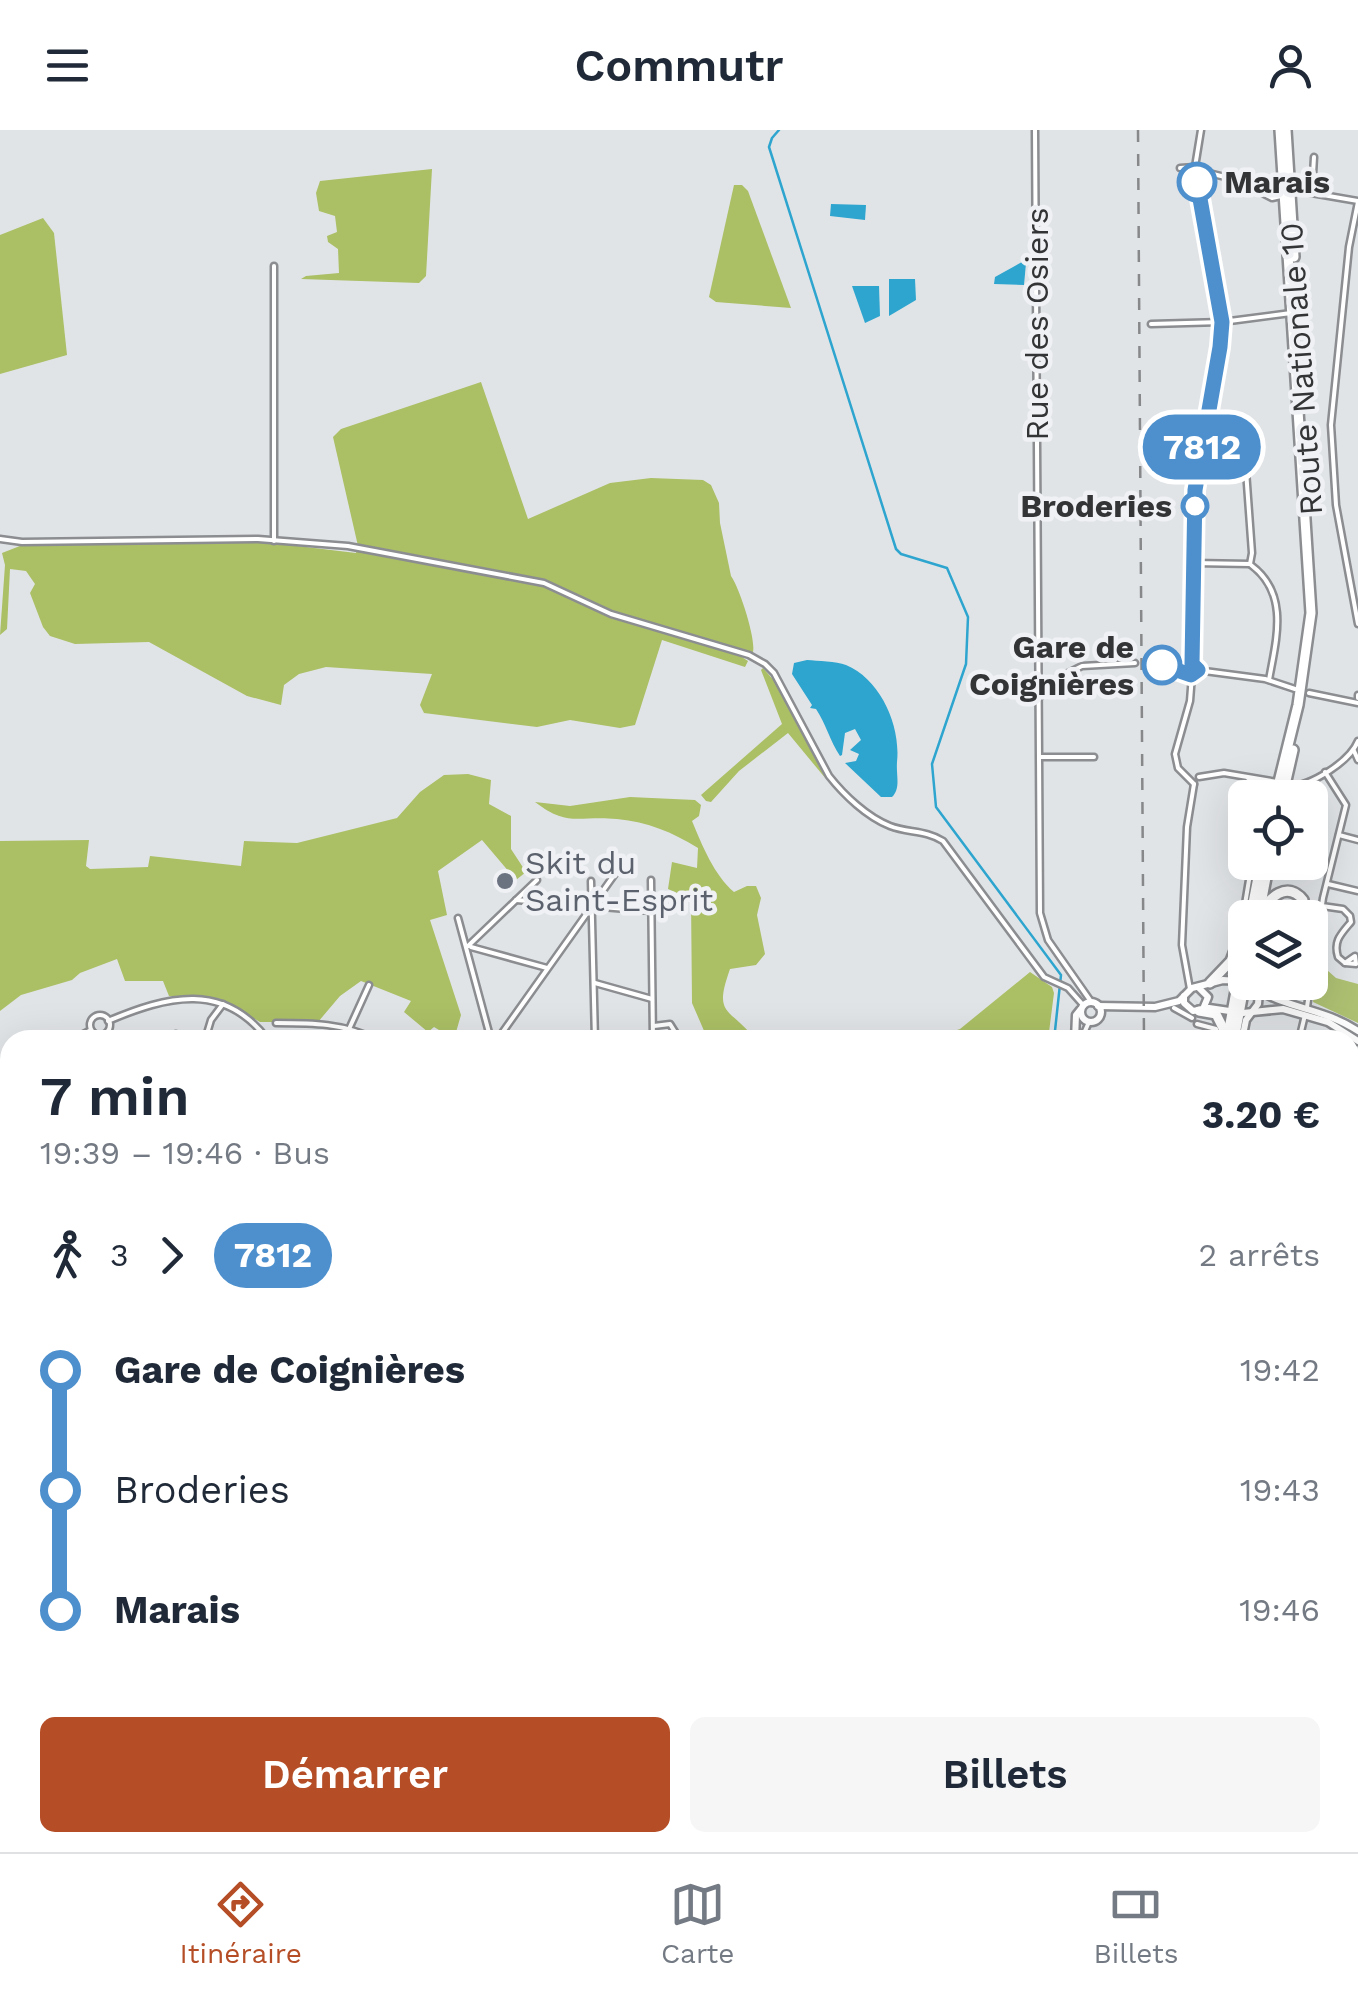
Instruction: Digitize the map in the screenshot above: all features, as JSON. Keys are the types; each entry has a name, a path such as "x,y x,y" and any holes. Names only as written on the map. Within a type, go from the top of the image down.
{"main road":[{"name":"Route Nationale 10","path":"1283,130 1282,173 1286,192"},
{"name":"Route Nationale 10","path":"1283,130 1315,607 1310,667 1286,767"},
{"path":"1270,197 1288,213"},
{"name":"Route Nationale 10","path":"1286,767 1306,666 1310,613 1288,213"},
{"path":"1284,780 1286,767"},
{"path":"1268,900 1287,891 1304,900"},
{"path":"1196,989 1228,965"},
{"path":"1233,1030 1239,1000"},
{"path":"1194,1011 1211,1012 1221,1019 1226,1030"},
{"path":"1240,1030 1244,1025"}],"street":[{"name":"Rue des Osiers","path":"1035,130 1042,923 1086,1012"},
{"path":"1192,675 1187,670 1192,664 1195,490 1222,322 1196,168 1201,130"},
{"path":"1312,191 1314,158"},
{"path":"1180,168 1196,168 1236,180 1270,197 1312,191 1358,201 1349,247 1331,426 1336,505 1358,624"},
{"path":"274,266 274,540"},
{"path":"1152,324 1222,322 1293,312"},
{"path":"1205,430 1239,437 1244,443 1250,564"},
{"path":"0,539 274,540 348,546 544,583 611,614 749,655 765,664 780,684 829,776 840,788 892,826 932,834 943,841 1044,978 1064,986 1086,1012 1100,1016 1114,1007"},
{"path":"1194,564 1250,564 1268,581 1276,600 1278,633 1269,680"},
{"path":"1039,698 1066,674 1082,666 1135,663"},
{"path":"1192,664 1197,670 1269,680 1296,689"},
{"path":"1194,784 1178,768 1175,754 1190,701 1192,675 1197,670"},
{"path":"1308,694 1358,699"},
{"path":"1304,780 1354,756 1358,741"},
{"path":"1040,758 1094,757"},
{"path":"1324,772 1345,803 1324,900"},
{"path":"1189,777 1194,773 1199,777"},
{"path":"1217,1030 1197,1024 1196,989 1182,945 1187,827 1194,784 1199,777 1224,773 1255,780"},
{"path":"1248,778 1252,780"},
{"path":"1339,835 1358,840"},
{"path":"501,1030 622,864"},
{"path":"466,947 536,880"},
{"path":"651,880 653,1030"},
{"path":"591,881 595,1030"},
{"path":"1328,884 1358,891"},
{"path":"516,900 651,911"},
{"path":"1328,907 1350,914 1351,922 1338,937 1336,946 1338,957 1345,962"},
{"path":"458,918 491,1030"},
{"path":"466,947 546,968"},
{"path":"593,982 652,1000"},
{"path":"1155,1007 1175,1003 1196,989 1228,984"},
{"path":"276,1023 349,1029 369,985"},
{"path":"1194,1011 1208,997 1196,989"},
{"path":"91,1030 91,1021 97,1016 108,1022 162,1001 196,999 222,1004 248,1017 259,1030"},
{"path":"1244,1025 1260,1000"},
{"path":"1276,1000 1343,1030"},
{"path":"1301,1030 1308,1000"},
{"path":"209,1030 222,1004"},
{"path":"1086,1012 1114,1007 1236,1012 1274,1008 1327,1013 1356,1030"},
{"path":"1081,1030 1086,1012"},
{"path":"1081,1030 1086,1012"},
{"path":"108,1022 108,1030"},
{"path":"653,1026 670,1024 674,1030"}],"green space":[{"path":"432,169 426,276 419,283 301,279 339,273 338,249 328,242 327,236 337,232 335,216 319,211 316,193 320,181"},
{"path":"734,185 742,185 748,191 791,308 716,302 709,297"},
{"path":"43,218 54,233 67,355 0,374 0,235"},
{"path":"481,382 528,519 610,483 651,478 703,480 711,485 719,503 731,576 752,636 753,652 739,650 737,654 748,661 745,667 662,640 635,725 620,728 570,720 537,727 424,713 420,705 432,674 326,667 299,674 284,685 281,705 247,696 149,642 75,644 50,636 43,627 30,593 35,584 26,571 10,569 7,629 0,635 5,565 2,553 25,544 264,542 356,553 358,546 333,437 341,429"},
{"path":"763,668 776,683 826,779 788,733 739,771 711,802 706,801 701,795 782,724"},
{"path":"468,774 491,780 489,804 511,816 511,849 526,872 516,880 482,840 438,871 447,915 430,920 461,1015 457,1030 426,1030 404,1012 411,1001 361,981 340,996 318,1022 260,1022 218,998 169,996 163,981 125,981 117,959 72,980 21,995 0,1011 0,841 89,840 86,866 90,869 148,867 150,856 241,866 244,841 297,843 397,818 420,792 444,775"},
{"path":"630,797 695,800 701,805 699,816 692,821 720,877 734,892 756,886 761,898 757,915 765,954 756,965 730,969 723,996 726,1010 746,1030 704,1030 692,1003 691,899 668,889 672,862 697,868 698,848 649,825 617,819 566,818 535,802 570,806"},
{"path":"1328,971 1336,978 1358,984 1358,1023 1313,1002 1328,1000"},
{"path":"1030,972 1052,987 1049,1030 957,1030"}],"water":[{"path":"831,204 866,205 865,220 830,216"},
{"path":"1026,263 1024,285 994,284 995,277"},
{"path":"889,279 915,279 916,300 889,316"},
{"path":"852,286 879,286 880,316 865,323"},
{"path":"807,660 846,665 878,692 896,733 897,786 892,797 881,797 845,763 856,761 859,754 850,750 861,740 855,729 845,733 840,756 816,709 810,708 812,705 792,674 794,663"}],"waterway":[{"path":"779,130 769,147 896,549 947,568 968,617 966,664 932,764 936,807 1061,975 1055,1030"}],"railway":[{"path":"1138,130 1144,1030"}],"bus line":[{"name":"7812","path":"1162,665 1191,675 1198,670 1192,664 1195,490 1222,322 1197,182"}],"place":[{"name":"Marais","path":"1197,182"},
{"name":"Broderies","path":"1195,506"},
{"name":"Gare de Coignières","path":"1162,665"},
{"name":"Skit du Saint-Esprit","path":"505,881"}]}
